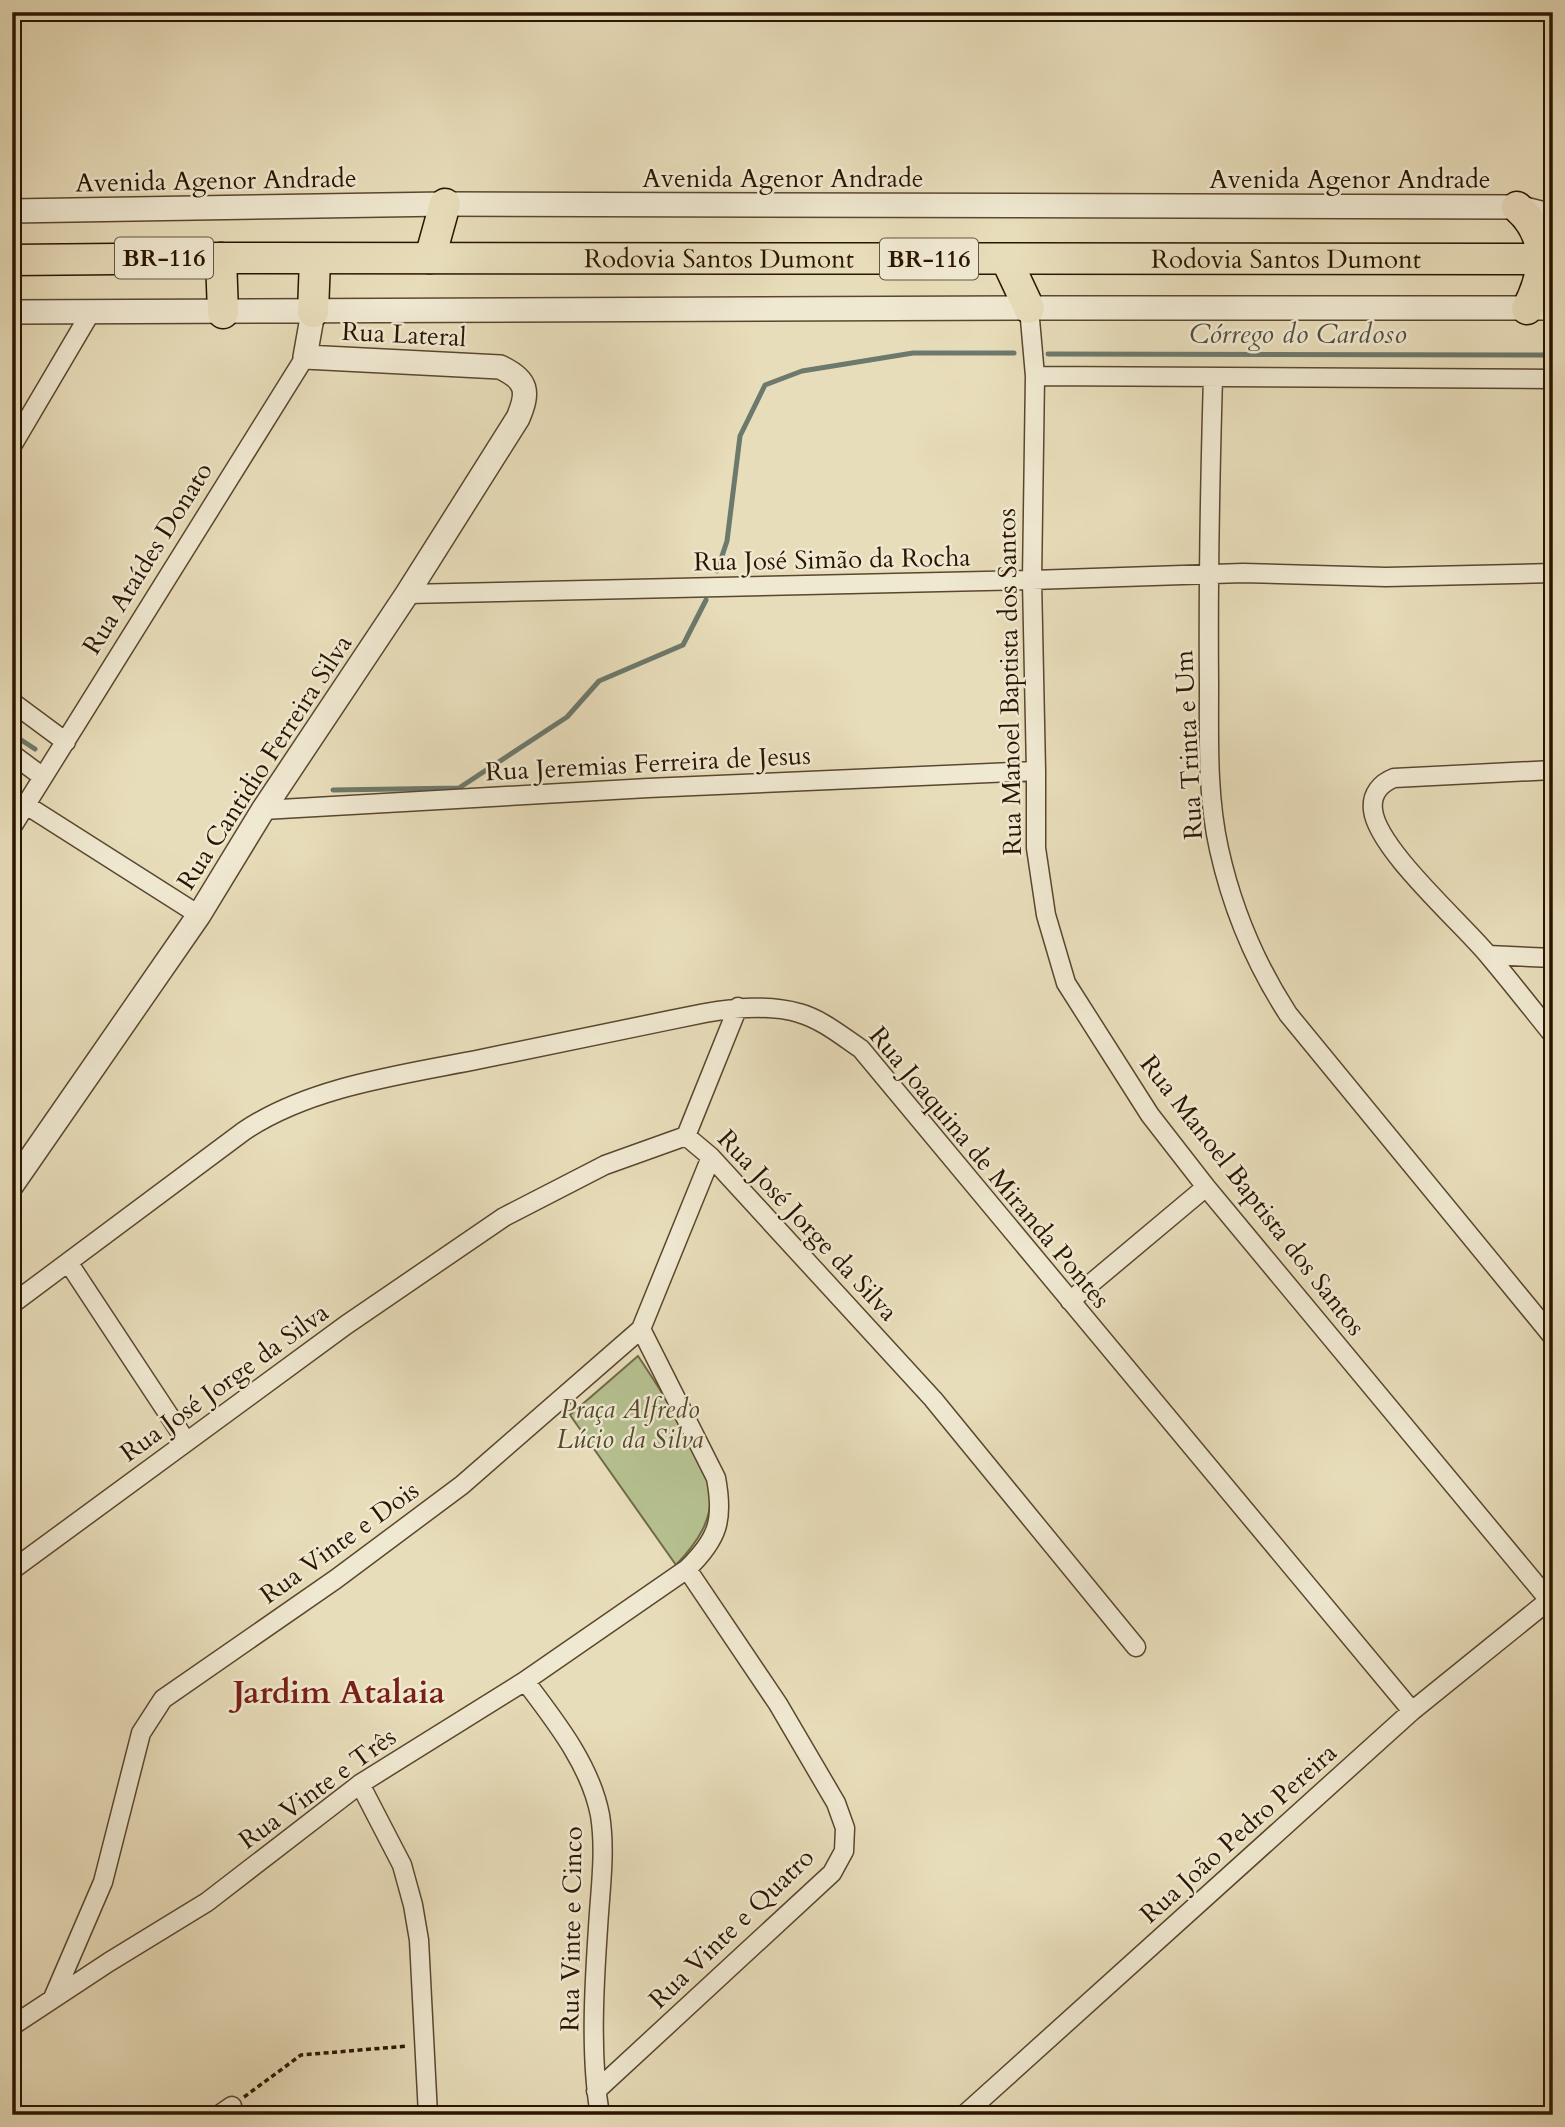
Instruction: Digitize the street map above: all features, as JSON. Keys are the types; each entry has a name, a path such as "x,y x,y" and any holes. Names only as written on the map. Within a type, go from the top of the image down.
{"highway":[{"path":"430,258 445,204"},
{"path":"1517,207 1530,218 1548,259 1539,280 1540,309"},
{"path":"221,258 223,313"},
{"path":"1006,258 1028,307"},
{"path":"313,312 315,259"},
{"name":"Rodovia Santos Dumont","path":"12,260 1548,259"}],"street":[{"name":"Avenida Agenor Andrade","path":"12,211 445,204 1517,207 1553,216"},
{"path":"313,312 1028,307 1540,309"},
{"name":"Rua Manoel Baptista dos Santos","path":"1028,307 1035,376 1032,580 1036,848 1040,882 1055,949 1066,982 1150,1115 1206,1187 1551,1598"},
{"name":"Rua Lateral","path":"12,312 313,312"},
{"path":"12,446 91,312"},
{"name":"Rua Ataídes Donato","path":"12,827 305,357 313,312"},
{"name":"Rua Lateral","path":"305,357 500,368"},
{"name":"Rua Cantidio Ferreira Silva","path":"12,1185 199,915 263,810 407,594 518,418 525,402 524,384 515,374 500,368"},
{"path":"1035,376 1553,379"},
{"name":"Rua Trinta e Um","path":"1213,377 1208,574 1209,719 1213,818 1229,883 1255,956 1267,981 1289,1014 1553,1338"},
{"name":"Rua José Simão da Rocha","path":"407,594 1208,574 1386,577 1553,573"},
{"path":"12,702 66,742"},
{"path":"12,754 43,777"},
{"path":"1553,770 1394,778 1382,783 1374,796 1372,810 1387,843 1488,955 1553,1035"},
{"name":"Rua Jeremias Ferreira de Jesus","path":"263,810 648,788 1036,771"},
{"path":"26,806 199,915"},
{"path":"1488,955 1553,958"},
{"path":"687,1136 738,1007"},
{"name":"Rua Joaquina de Miranda Pontes","path":"12,1304 244,1131 265,1117 303,1100 400,1076 738,1007 798,1012 861,1049 1412,1711"},
{"name":"Rua José Jorge da Silva","path":"12,1570 346,1325 504,1217 605,1165 687,1136 711,1157 933,1399 1136,1647"},
{"name":"Rua Vinte e Dois","path":"53,1998 103,1882 141,1733 163,1699 463,1485 641,1329 711,1157"},
{"path":"1070,1301 1206,1187"},
{"path":"68,1262 186,1441"},
{"path":"641,1329 716,1478 721,1503 719,1524 712,1541 687,1569"},
{"name":"Rua Vinte e Três","path":"12,2026 207,1902 360,1784 525,1681 687,1569"},
{"name":"Rua Vinte e Quatro","path":"596,2091 832,1872 844,1851 845,1828 836,1804 778,1704 687,1569"},
{"name":"Rua João Pedro Pereira","path":"964,2115 1412,1711 1551,1598"},
{"name":"Rua Vinte e Cinco","path":"525,1681 565,1736 586,1773 600,1814 603,1854 595,1970 596,2091 600,2115"},
{"path":"360,1784 402,1865 413,1905 419,1940 428,2115"}],"path":[{"path":"226,2111 301,2055 424,2045"}],"green space":[{"name":"Praça Alfredo Lúcio da Silva","path":"638,1356 681,1425 710,1489 709,1511 702,1531 676,1565 570,1415"}],"waterway":[{"name":"Córrego do Cardoso","path":"717,571 727,541 740,436 765,385 802,371 913,353 1014,353"},
{"name":"Córrego do Cardoso","path":"1048,354 1549,355"},
{"name":"Córrego do Cardoso","path":"333,790 459,788 567,717 599,681 683,645 706,600"},
{"name":"Córrego do Cardoso","path":"12,734 35,749"}],"district":[{"name":"Jardim Atalaia","path":"339,1691"}]}
